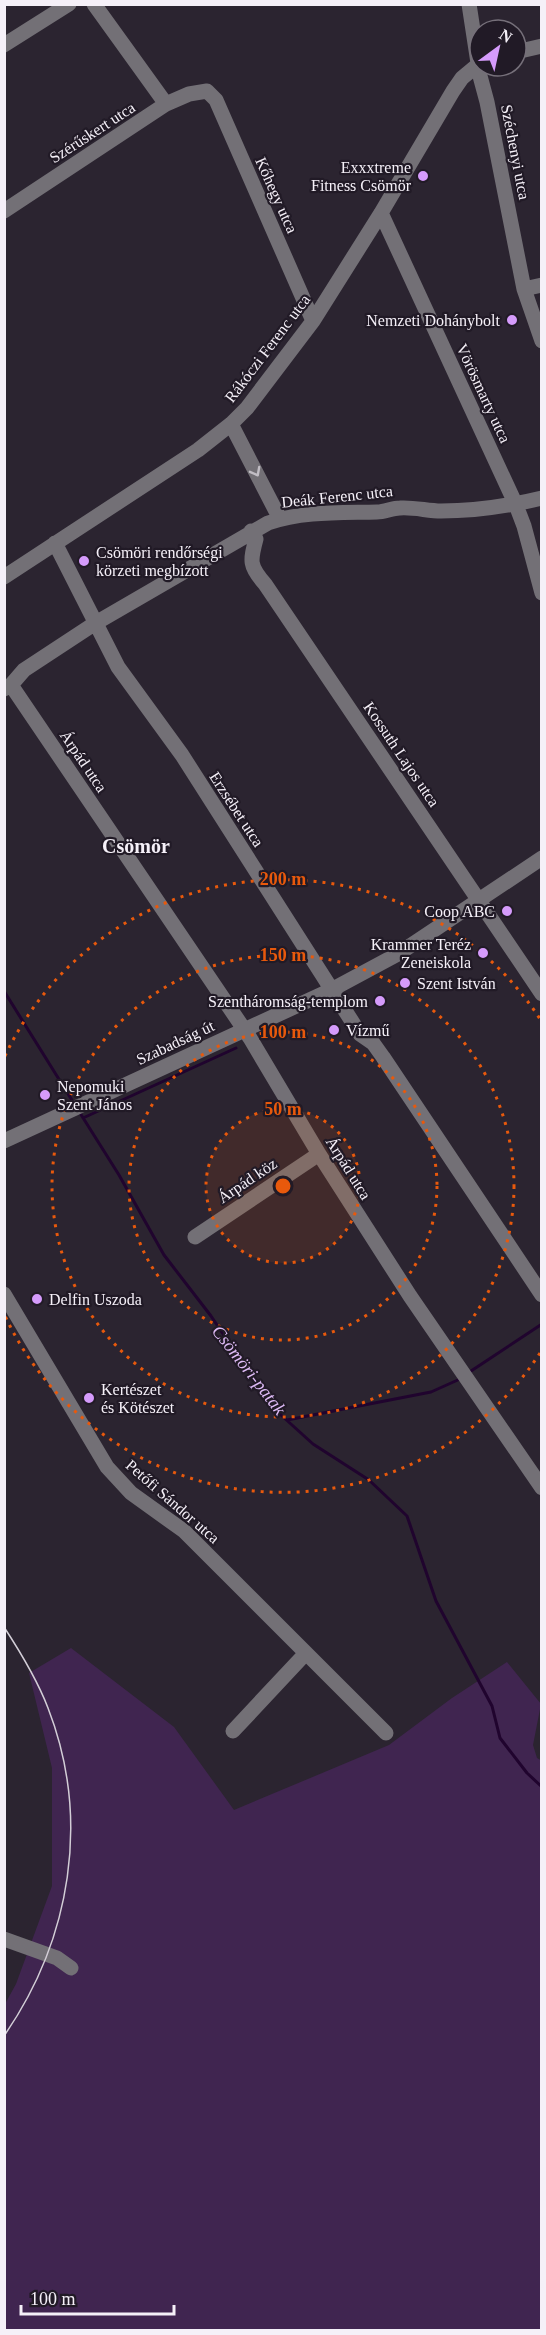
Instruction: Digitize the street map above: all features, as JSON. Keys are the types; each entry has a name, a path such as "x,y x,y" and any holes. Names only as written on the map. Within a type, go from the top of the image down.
{"street":[{"path":"4,45 69,4"},
{"path":"94,4 166,104"},
{"name":"Rákóczi Ferenc utca","path":"4,577 198,450 231,424 262,390 313,321 453,92 468,73"},
{"name":"Széchenyi utca","path":"482,78 524,289 542,341"},
{"name":"Szérűskert utca","path":"4,211 166,104 202,90"},
{"name":"Kőhegy utca","path":"202,90 214,96 313,321"},
{"name":"Vörösmarty utca","path":"381,213 516,505 542,593"},
{"path":"524,289 542,285"},
{"path":"231,424 280,519"},
{"name":"Deák Ferenc utca","path":"8,687 24,669 94,624 251,531 280,519 342,511 380,512 400,508 441,511 516,505 542,498"},
{"name":"Kossuth Lajos utca","path":"251,531 256,539 251,562 256,574 266,584 542,994"},
{"name":"Erzsébet utca","path":"55,543 94,624 118,667 182,755 360,1034 373,1043 383,1057 542,1295"},
{"name":"Árpád utca","path":"8,687 244,1029 319,1154 410,1296 542,1488"},
{"name":"Szabadság út","path":"4,1141 331,990 398,954 542,858"},
{"name":"Árpád köz","path":"195,1237 319,1154"},
{"name":"Petőfi Sándor utca","path":"4,1294 107,1467 131,1492 184,1531 386,1733"},
{"path":"233,1731 306,1653"},
{"path":"4,1939 57,1958 71,1968"}],"shaded area":[{"path":"71,1648 174,1727 234,1810 389,1745 452,1698 507,1662 541,1704 533,1745 537,1758 542,1761 541,2330 5,2330 5,2004 16,1984 52,1886 52,1768 29,1673"}],"waterway":[{"name":"Csömöri-patak","path":"4,991 75,1105"},
{"path":"83,1118 236,1048"},
{"name":"Csömöri-patak","path":"80,1113 119,1175 164,1255 211,1316 266,1398 313,1444 369,1480 407,1516 436,1601 492,1706 500,1738 527,1773 542,1787"},
{"path":"468,1373 542,1324"},
{"path":"287,1420 431,1392 460,1379"}],"tram line":[{"path":"4,1627 28,1666 48,1708 61,1750 69,1792 71,1835 67,1877 59,1919 45,1959 27,1999 4,2036"}],"place":[{"name":"Exxxtreme Fitness Csömör","path":"423,176"},
{"name":"Nemzeti Dohánybolt","path":"512,320"},
{"name":"Csömöri rendőrségi körzeti megbízott","path":"84,561"},
{"name":"Coop ABC","path":"507,911"},
{"name":"Krammer Teréz Zeneiskola","path":"483,953"},
{"name":"Szent István","path":"405,983"},
{"name":"Szentháromság-templom","path":"380,1001"},
{"name":"Vízmű","path":"334,1030"},
{"name":"Nepomuki Szent János","path":"45,1095"},
{"name":"Delfin Uszoda","path":"37,1299"},
{"name":"Kertészet és Kötészet","path":"89,1398"}],"district":[{"name":"Csömör","path":"136,846"}]}
